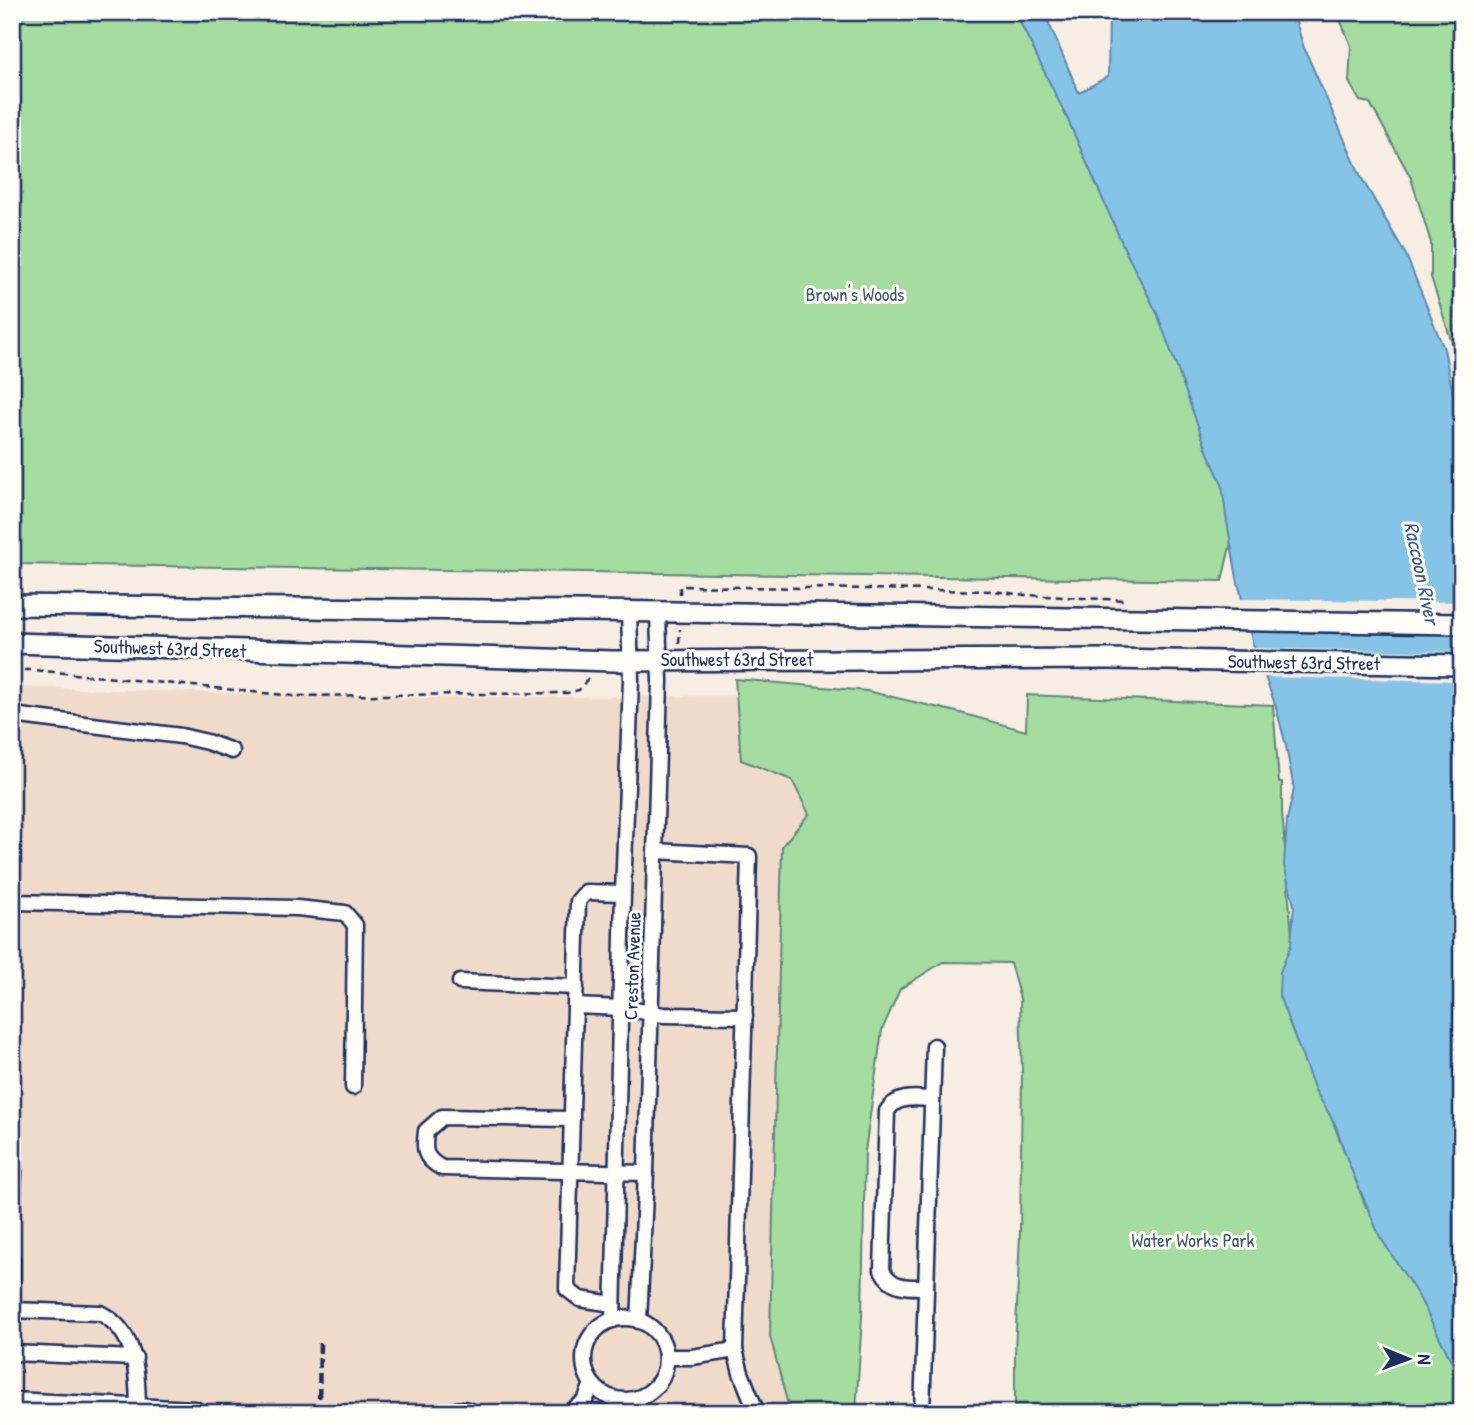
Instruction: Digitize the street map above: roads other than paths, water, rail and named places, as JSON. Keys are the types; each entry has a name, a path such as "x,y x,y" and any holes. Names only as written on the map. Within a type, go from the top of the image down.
{"main road":[{"name":"Southwest 63rd Street","path":"12,605 629,612 1111,609 1462,624"},
{"name":"Southwest 63rd Street","path":"12,643 613,661 1109,659 1462,665"}],"street":[{"name":"Creston Avenue","path":"613,1320 631,660 629,612"},
{"name":"Creston Avenue","path":"639,1321 655,851 670,660 658,612"},
{"path":"12,715 181,736 232,751"},
{"path":"655,851 749,856 735,1350 757,1413"},
{"path":"613,1304 580,1299 567,1289 578,901 586,892 623,893"},
{"path":"12,902 297,908 345,913 355,925 353,1087"},
{"path":"460,982 576,987"},
{"path":"575,1006 622,1008 664,1015 745,1016"},
{"path":"922,1413 934,1046"},
{"path":"926,1287 894,1284 882,1270 887,1111 891,1105 904,1098 932,1099"},
{"path":"572,1119 442,1117 426,1131 424,1149 431,1162 442,1168 646,1173"},
{"path":"12,1167 12,1215"},
{"path":"12,1259 12,1278"},
{"path":"12,1310 100,1313 111,1318 121,1330 135,1358 138,1406"},
{"path":"631,1318 639,1321 645,1322 663,1342 665,1368 660,1381 651,1391 640,1398 627,1400 620,1406 592,1384 584,1357 594,1332 605,1323 631,1318"},
{"path":"666,1357 692,1357 735,1350"},
{"path":"12,1353 135,1358"},
{"path":"568,1413 585,1401 592,1384"},
{"path":"12,1400 195,1409 200,1413"},
{"path":"453,1413 464,1409 475,1413"}],"water":[{"name":"Raccoon River","path":"1015,12 1044,12 1079,93 1108,76 1109,12 1293,12 1304,48 1361,177 1406,255 1444,349 1462,439 1462,1387 1419,1297 1379,1235 1335,1124 1315,1090 1279,996 1280,972 1291,945 1294,905 1284,865 1287,820 1294,789 1276,707 1252,641 1237,578 1222,484 1157,313"}],"railway":[{"path":"319,1413 320,1339"}],"park label":[{"name":"Brown's Woods","path":"855,294"},
{"name":"Water Works Park","path":"1193,1240"}]}
